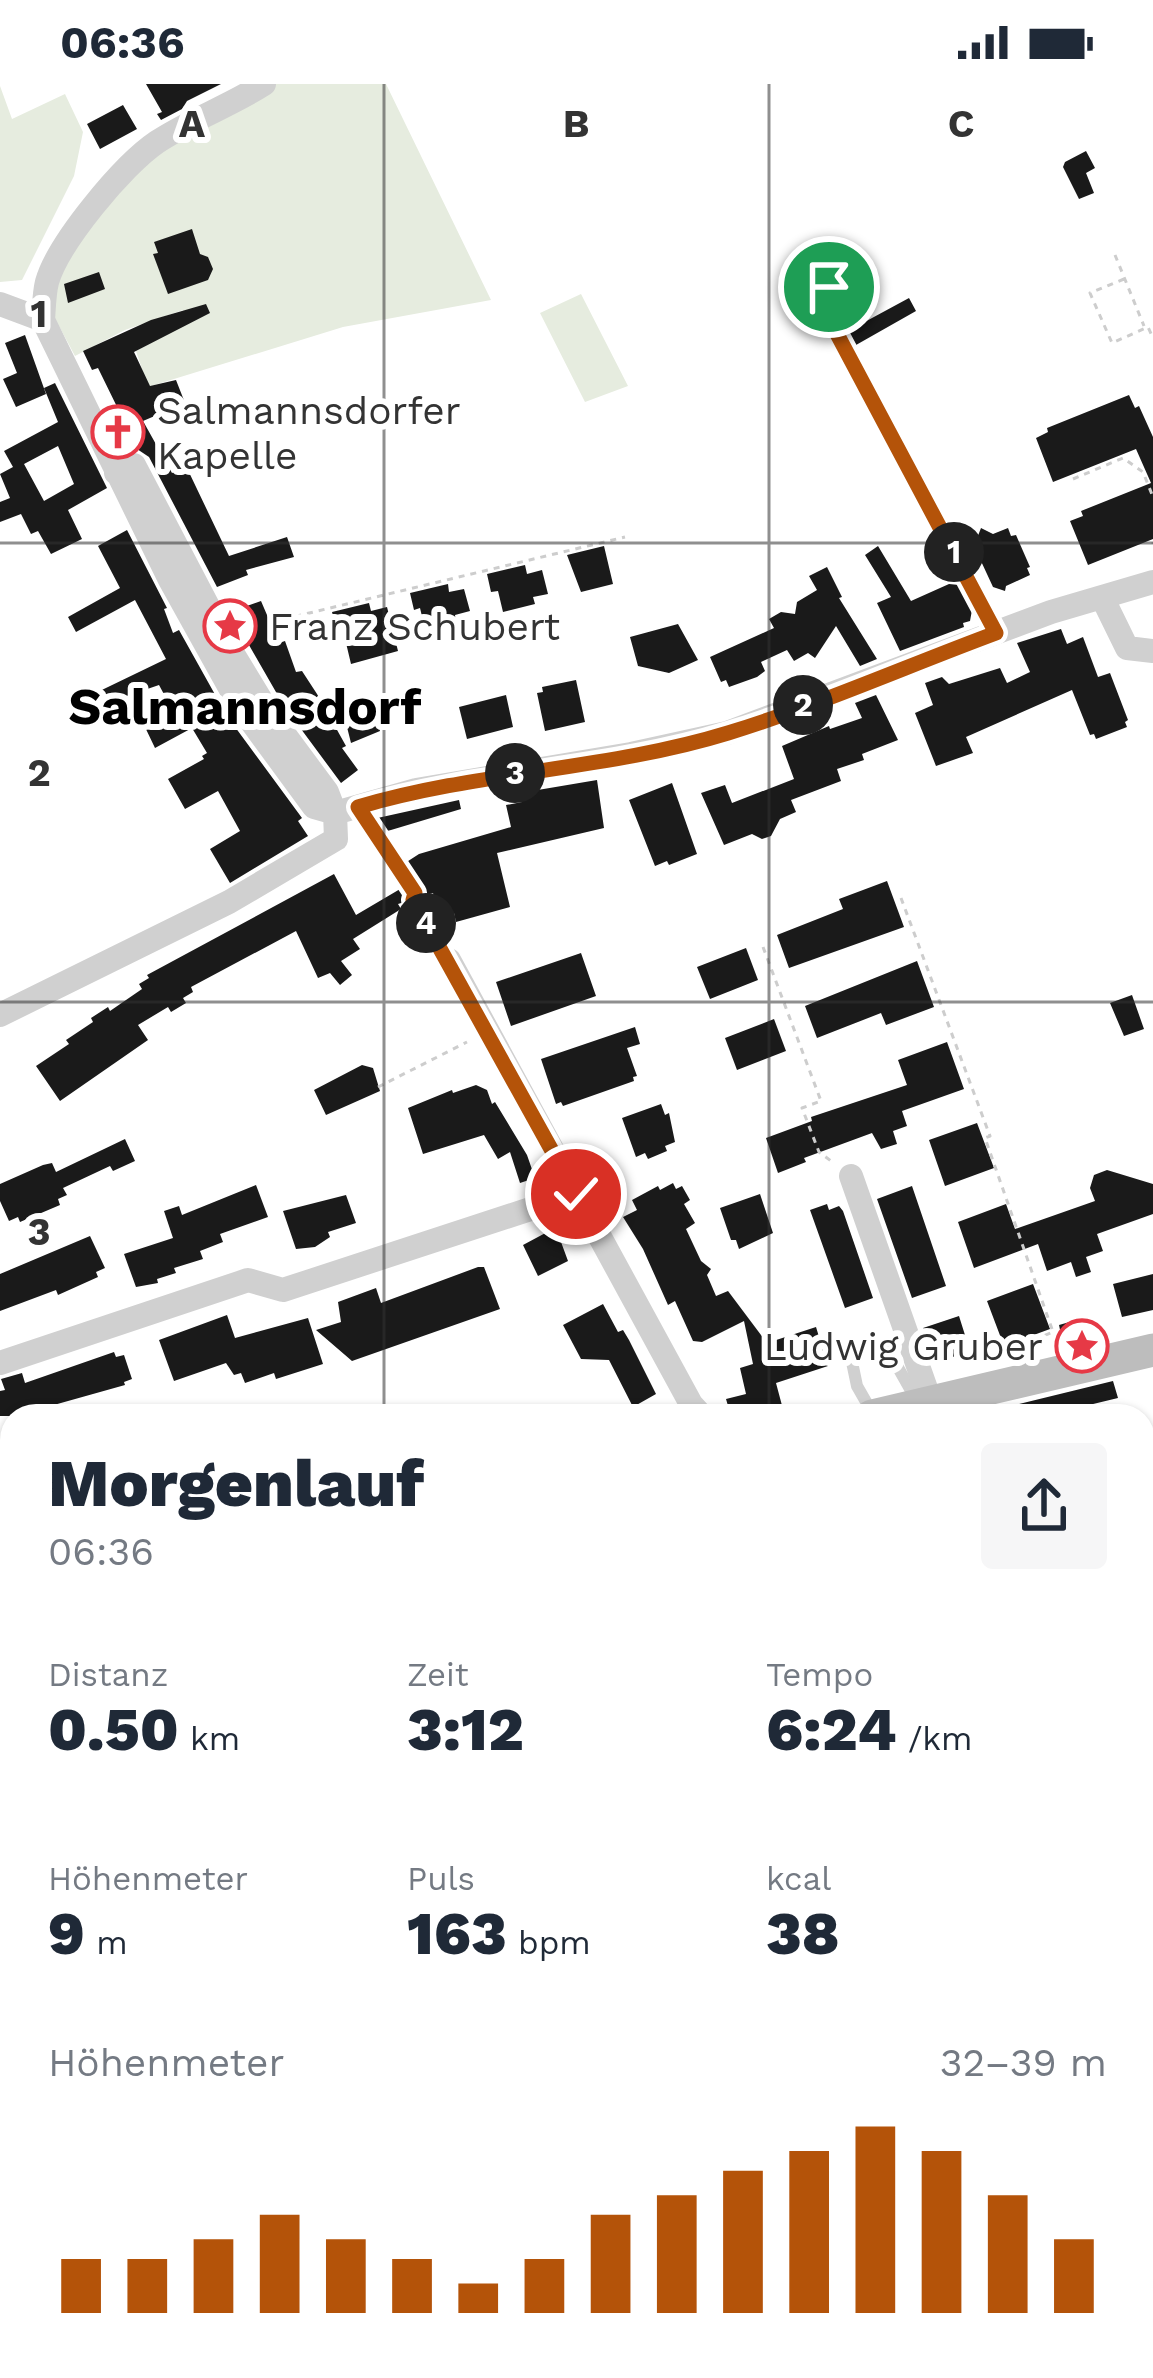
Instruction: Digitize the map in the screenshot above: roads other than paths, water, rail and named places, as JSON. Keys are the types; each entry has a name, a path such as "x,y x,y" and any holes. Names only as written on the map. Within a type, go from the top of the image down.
{"main road":[{"path":"914,1404 1153,1350"}],"street":[{"path":"265,84 158,142 137,159 60,255 47,284 43,320 116,472 134,465 215,642 327,792 347,810"},
{"path":"0,304 43,320"},
{"path":"347,810 416,790 727,734 1051,612 1153,582"},
{"path":"1103,599 1127,648 1153,651"},
{"path":"0,1015 229,902 336,839 347,810"},
{"path":"448,960 691,1404"},
{"path":"851,1176 924,1401"},
{"path":"0,1363 248,1280 283,1290 576,1194"}],"lane":[{"path":"867,1404 852,1362 854,1354 869,1346 887,1348 924,1401"}],"place":[{"name":"Salmannsdorfer Kapelle","path":"118,432"},
{"name":"Franz Schubert","path":"230,626"},
{"name":"Ludwig Gruber","path":"1082,1346"}],"district":[{"name":"Salmannsdorf","path":"245,706"}]}
